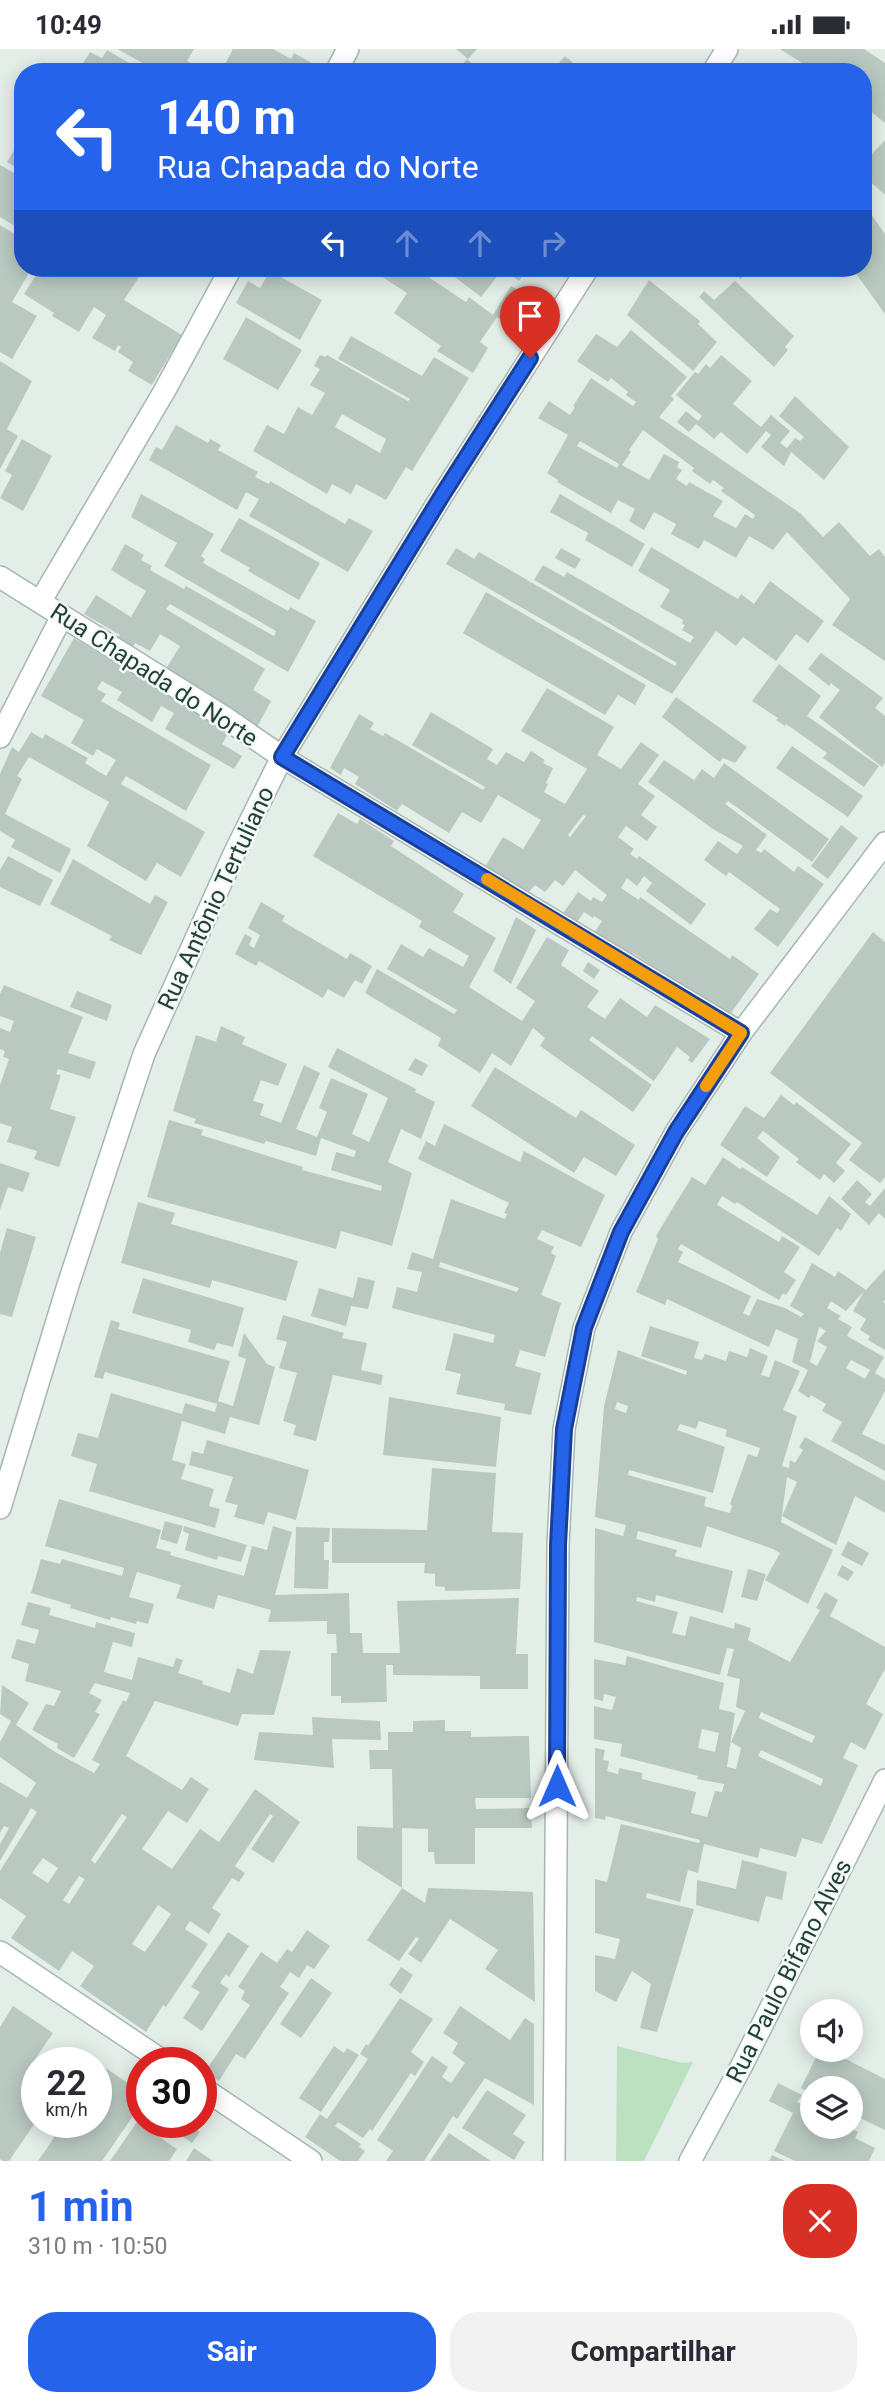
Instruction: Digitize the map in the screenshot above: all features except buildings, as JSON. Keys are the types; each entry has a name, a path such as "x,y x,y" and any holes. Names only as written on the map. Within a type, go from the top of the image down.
{"street":[{"path":"40,602 165,390 226,277"},
{"name":"Rua Antônio Tertuliano","path":"0,1508 68,1285 144,1054 186,957 282,757 443,494 581,277"},
{"name":"Rua Chapada do Norte","path":"0,577 224,717 282,757 741,1033"},
{"path":"0,737 62,616"},
{"path":"554,2161 558,1545 564,1429 584,1328 621,1232 676,1132 741,1033 885,843"},
{"name":"Rua Paulo Bifano Alves","path":"690,2161 741,2067 885,1780"},
{"path":"0,1952 142,2047"},
{"path":"217,2098 311,2161"}],"green space":[{"path":"617,2046 682,2063 693,2062 644,2161 616,2161"}],"slow traffic":[{"path":"487,879 741,1033 706,1086"}],"route":[{"path":"530,358 282,757 741,1033 676,1132 621,1232 584,1328 564,1429 558,1545 557,1786"}]}
